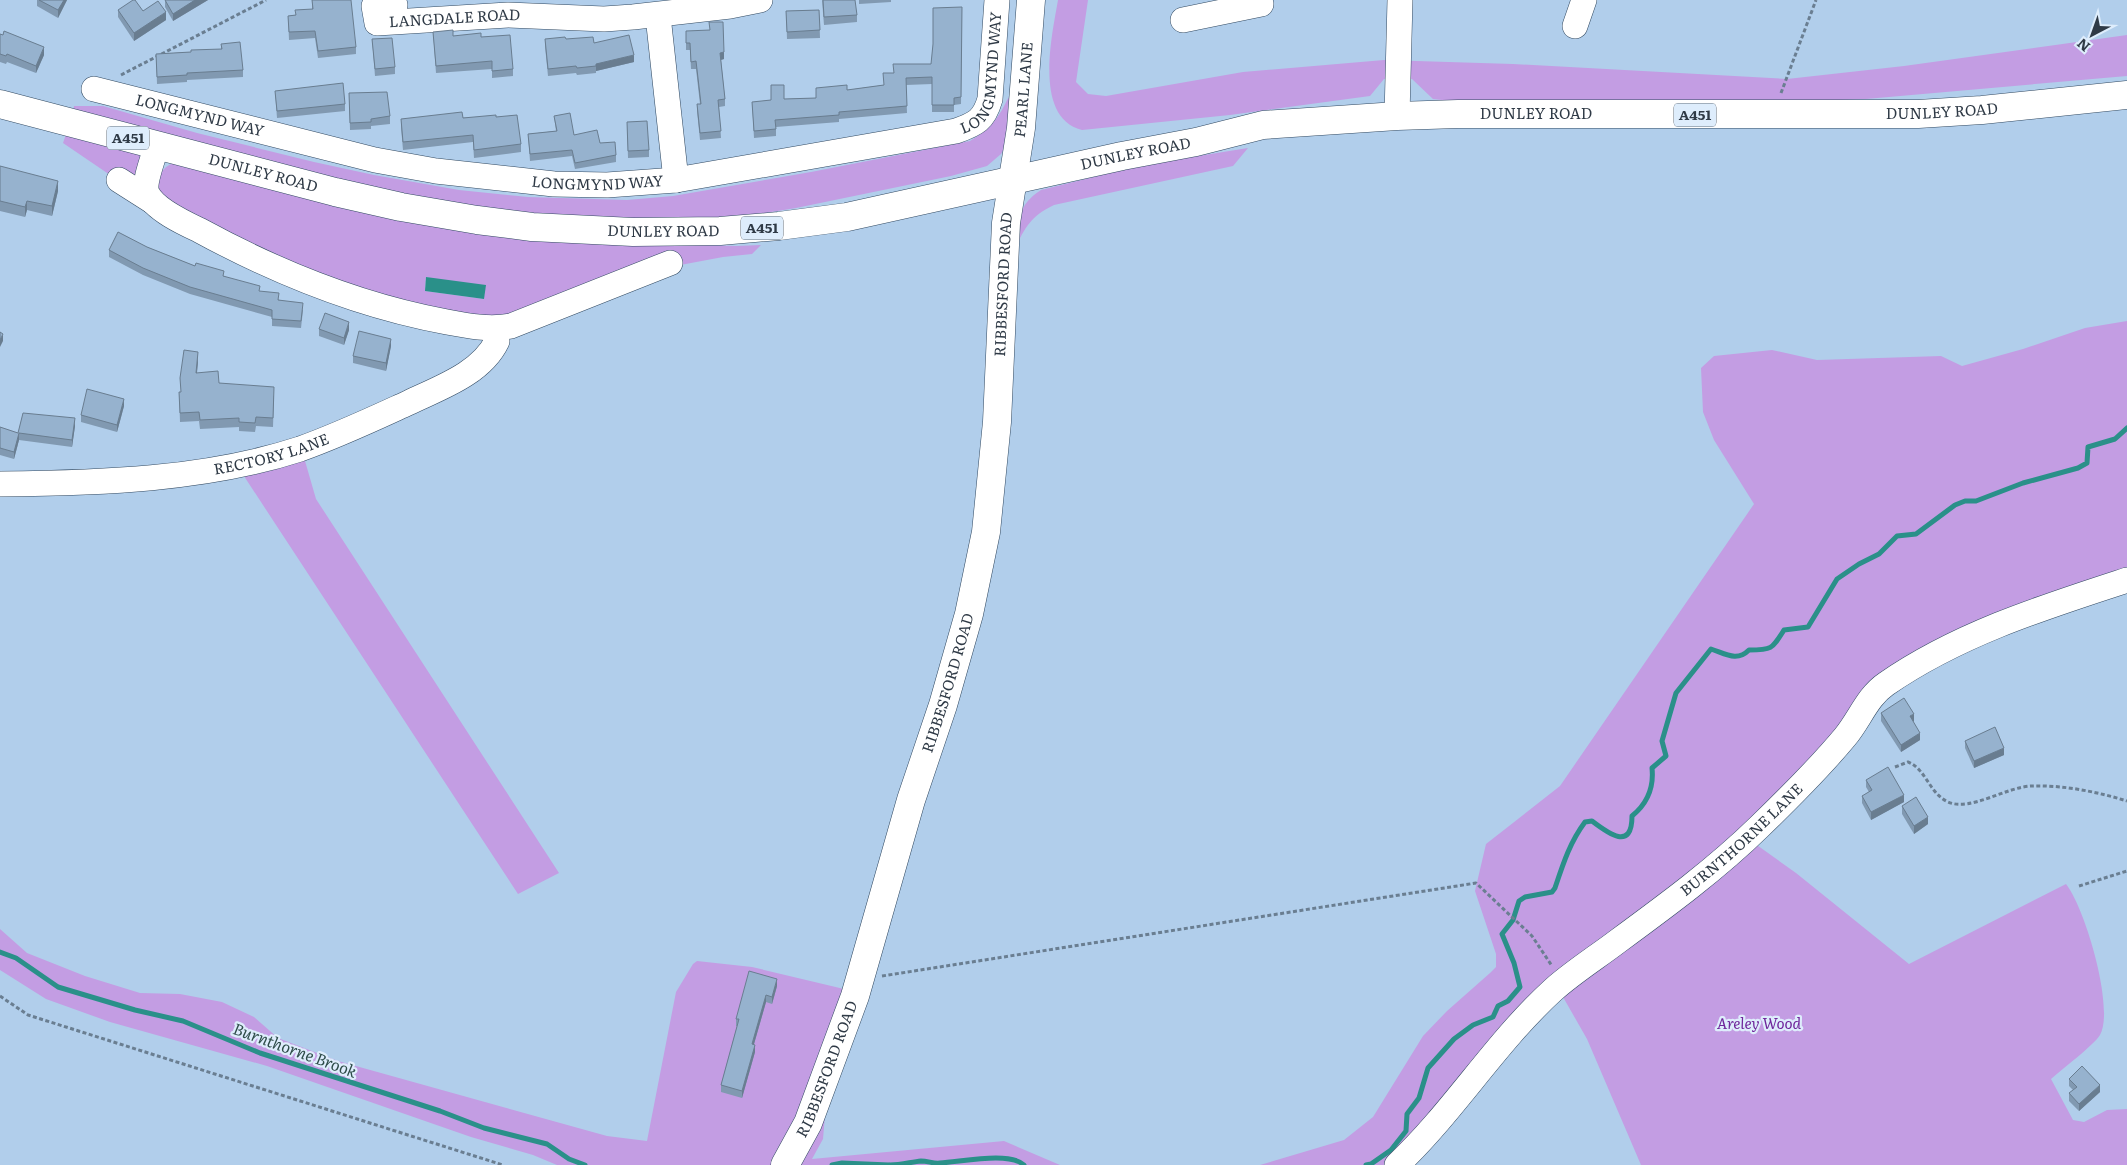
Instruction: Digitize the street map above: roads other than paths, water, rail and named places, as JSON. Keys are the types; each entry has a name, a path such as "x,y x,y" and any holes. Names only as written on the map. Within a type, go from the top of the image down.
{"main road":[{"name":"PEARL LANE","path":"1013,180 1021,128 1031,0"},
{"name":"DUNLEY ROAD","path":"0,104 335,192 411,209 532,227 633,232 720,231 847,217 1122,156 1196,142 1263,125 1397,116 1918,114 1982,110 2127,95"},
{"name":"RIBBESFORD ROAD","path":"785,1165 818,1099 862,976 909,808 943,705 969,614 986,532 997,422 1006,223 1013,180"}],"street":[{"name":"LANGDALE ROAD","path":"395,5 374,6 377,23 508,16 571,8 604,19 658,16 730,3 760,0"},
{"name":"LONGMYND WAY","path":"94,89 375,160 436,171 554,184 607,185 676,180 869,147 956,131 968,127 986,113 990,99 997,0"},
{"path":"1397,116 1400,0"},
{"path":"1575,26 1584,0"},
{"path":"1183,20 1245,4"},
{"path":"658,16 676,180"},
{"path":"152,201 146,192 146,184 157,145"},
{"path":"119,180 175,218 234,249 315,284 418,317 488,328 511,326 531,320 670,262"},
{"name":"RECTORY LANE","path":"0,484 78,482 175,475 253,461 300,448 367,421 467,373 486,357 497,341 494,332 488,328"},
{"name":"BURNTHORNE LANE","path":"1397,1165 1474,1078 1520,1021 1556,988 1712,870 1740,845 1785,801 1844,738 1863,709 1881,688 1929,657 1990,629 2070,598 2127,580"}],"waterway":[{"name":"Burnthorne Brook","path":"1366,1165 1371,1164 1391,1150 1406,1131 1407,1114 1419,1098 1428,1068 1454,1039 1473,1025 1493,1017 1498,1006 1508,1001 1520,987 1514,963 1502,934 1513,920 1519,901 1525,897 1552,892 1571,845 1585,822 1592,821 1605,831 1618,836 1624,836 1628,833 1631,827 1632,816 1642,806 1649,794 1652,782 1652,768 1666,756 1662,741 1676,693 1711,649 1726,655 1740,656 1749,650 1762,650 1771,647 1784,630 1808,627 1837,579 1859,564 1879,554 1897,536 1916,534 1955,505 1965,501 1976,501 2023,483 2078,468 2087,463 2088,447 2115,439 2127,428"},
{"name":"Burnthorne Brook","path":"0,952 16,958 58,987 135,1010 183,1021 260,1053 440,1111 484,1128 547,1144 569,1159 585,1165"},
{"name":"Burnthorne Brook","path":"890,1165 921,1161 938,1163 984,1158 1008,1159 1024,1165"},
{"name":"Burnthorne Brook","path":"832,1165 842,1163 889,1165"}],"park label":[{"name":"Areley Wood","path":"1759,1024"}]}
